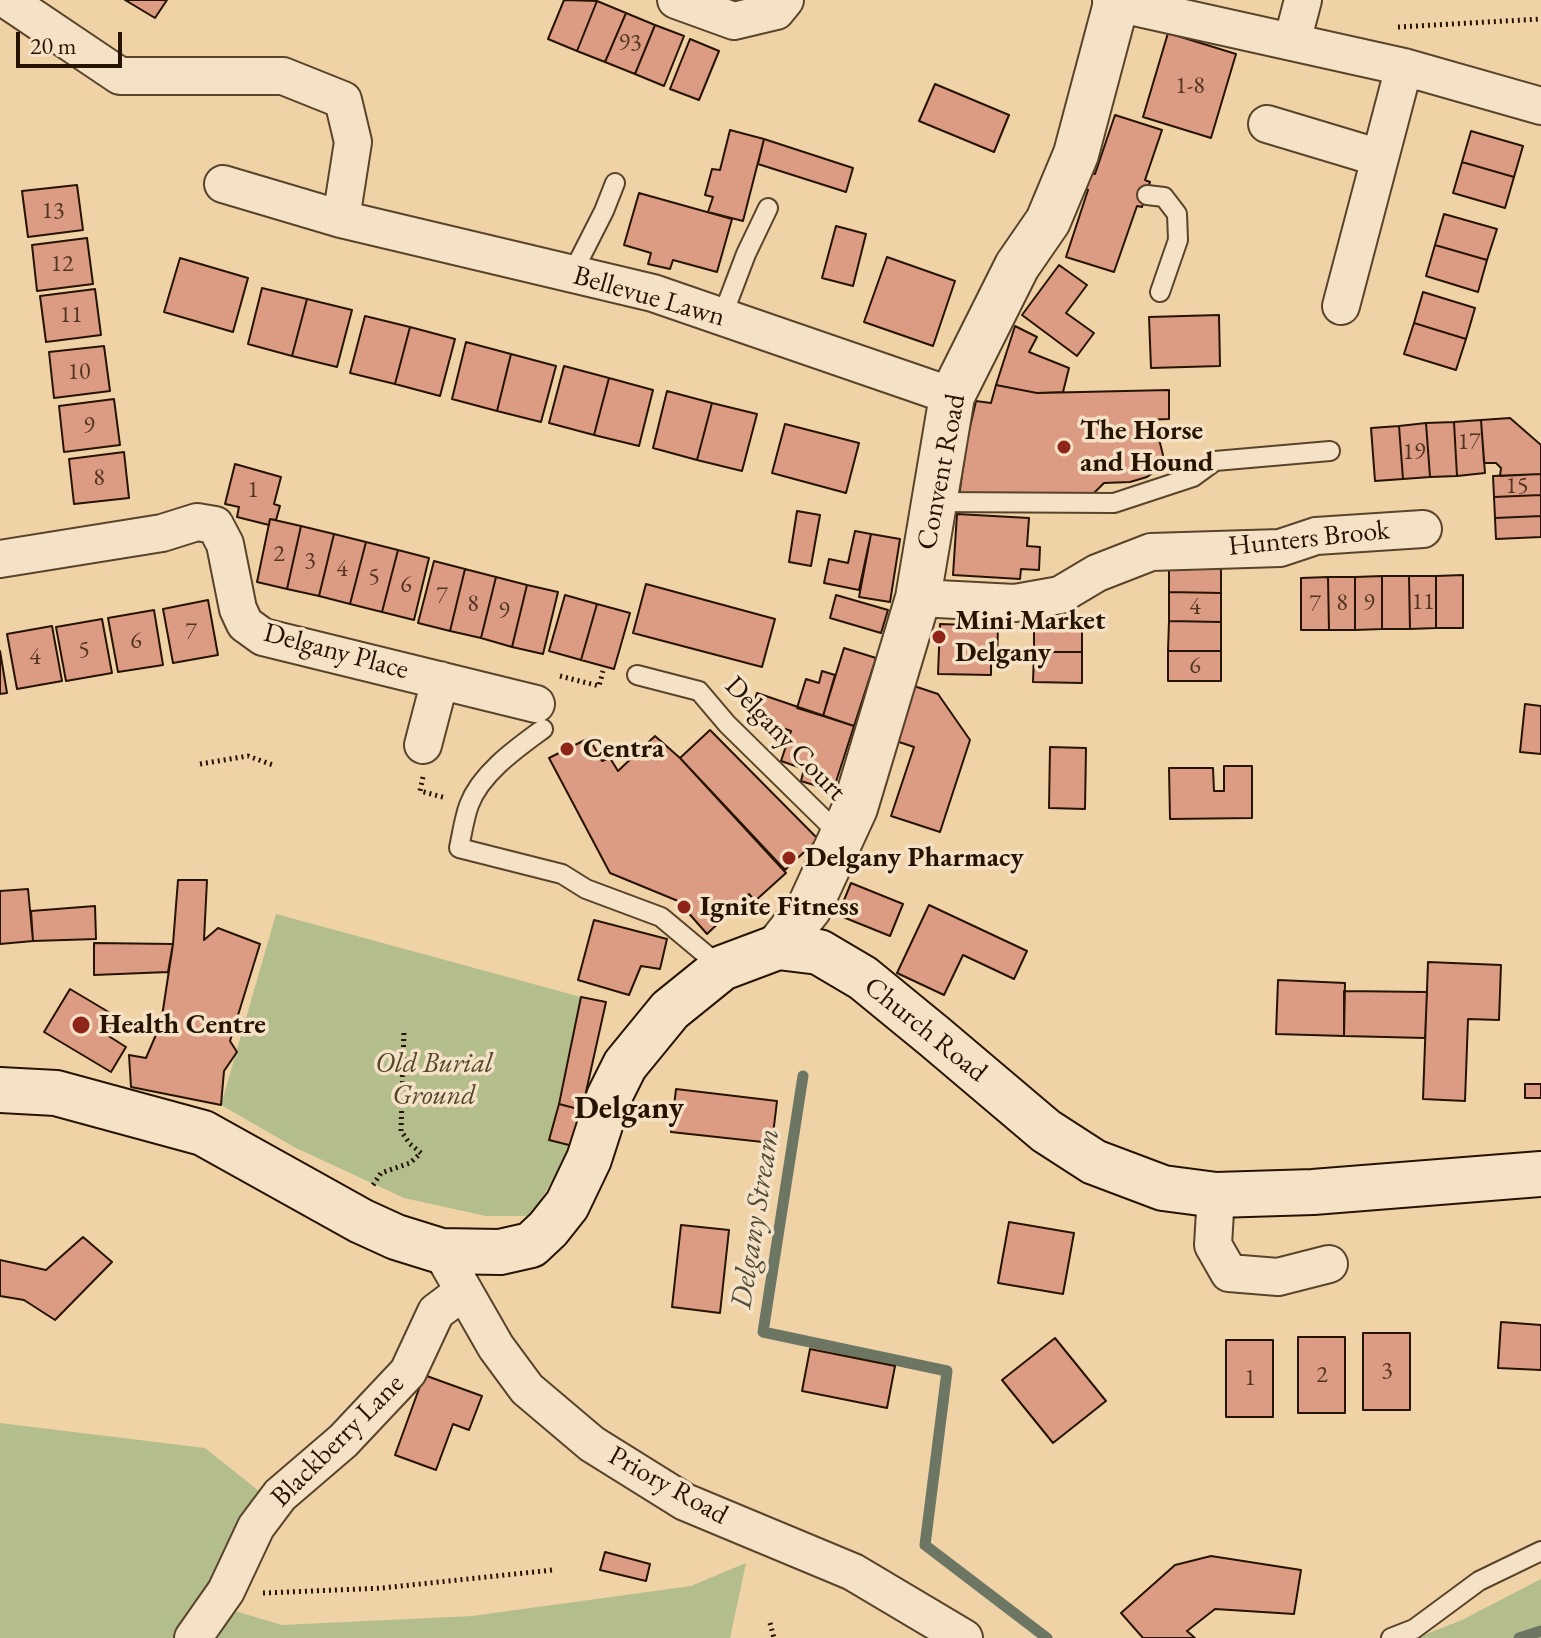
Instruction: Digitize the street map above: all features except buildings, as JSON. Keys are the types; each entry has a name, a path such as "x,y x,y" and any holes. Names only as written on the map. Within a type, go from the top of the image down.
{"main road":[{"name":"Convent Road","path":"778,947 809,908 855,808 918,598 952,396 1017,266 1078,174 1076,154 1115,1"},
{"name":"Church Road","path":"2,1080 203,1133 361,1221 396,1237 441,1251 500,1252 531,1245 567,1205 589,1159 609,1097 625,1065 670,1010 722,968 778,947 819,952 863,978 1046,1131 1094,1162 1163,1188 1216,1195 1313,1192 1541,1174"}],"street":[{"path":"7,0 120,76 283,76 343,100 353,142 341,219"},
{"path":"676,0 734,21 776,11 785,0"},
{"path":"1292,42 1303,0"},
{"path":"1115,1 1404,67 1541,106"},
{"path":"1341,306 1404,67"},
{"path":"1267,124 1380,158"},
{"name":"Bellevue Lawn","path":"223,184 341,219 653,293 952,396"},
{"name":"Delgany Place","path":"2,549 162,533 197,522 215,525 225,544 238,609 245,624 263,637 440,680 540,717"},
{"name":"Hunters Brook","path":"918,598 1015,603 1060,595 1097,573 1151,552 1280,548 1316,536 1423,529"},
{"path":"423,745 440,680"},
{"path":"1216,1195 1213,1245 1229,1273 1278,1277 1329,1264"},
{"name":"Priory Road","path":"441,1251 496,1347 527,1389 592,1444 685,1502 853,1572 964,1638"},
{"name":"Blackberry Lane","path":"193,1638 226,1591 256,1527 280,1495 343,1441 408,1372 436,1312 464,1291"}],"lane":[{"path":"572,274 615,183"},
{"path":"1147,195 1164,197 1177,214 1178,240 1160,292"},
{"path":"722,317 768,208"},
{"path":"934,502 1114,503 1193,477 1215,461 1330,451"},
{"name":"Delgany Court","path":"637,675 699,691 727,724 841,836"},
{"path":"540,717 481,785 469,804 459,848 562,874 586,889 661,917 722,968"},
{"path":"1391,1638 1414,1629 1479,1581 1541,1551"}],"path":[{"path":"1384,27 1541,19"},
{"path":"423,745 428,759 420,791 469,804"},
{"path":"200,764 248,756 273,765"},
{"path":"381,1173 410,1163 421,1153 401,1131 404,1030"},
{"path":"226,1591 247,1594 382,1588 553,1570"},
{"path":"770,1623 774,1638"}],"green space":[{"name":"Old Burial Ground","path":"276,914 581,997 550,1140 573,1146 531,1216 486,1216 404,1198 296,1148 221,1105"},
{"path":"0,1423 205,1448 264,1495 205,1598 178,1629 175,1638 0,1638"},
{"path":"746,1563 730,1638 207,1638 228,1609 282,1625 472,1616 691,1586"},
{"path":"1541,1579 1541,1638 1416,1638 1462,1620"}],"waterway":[{"name":"Delgany Stream","path":"803,1076 763,1332 947,1371 925,1545 1047,1638"},
{"path":"1519,1638 1541,1631"}],"place":[{"name":"The Horse and Hound","path":"1064,447"},
{"name":"Mini Market Delgany","path":"939,637"},
{"name":"Centra","path":"567,749"},
{"name":"Delgany Pharmacy","path":"789,858"},
{"name":"Ignite Fitness","path":"684,907"},
{"name":"Health Centre","path":"81,1025"}],"district":[{"name":"Delgany","path":"629,1109"}]}
